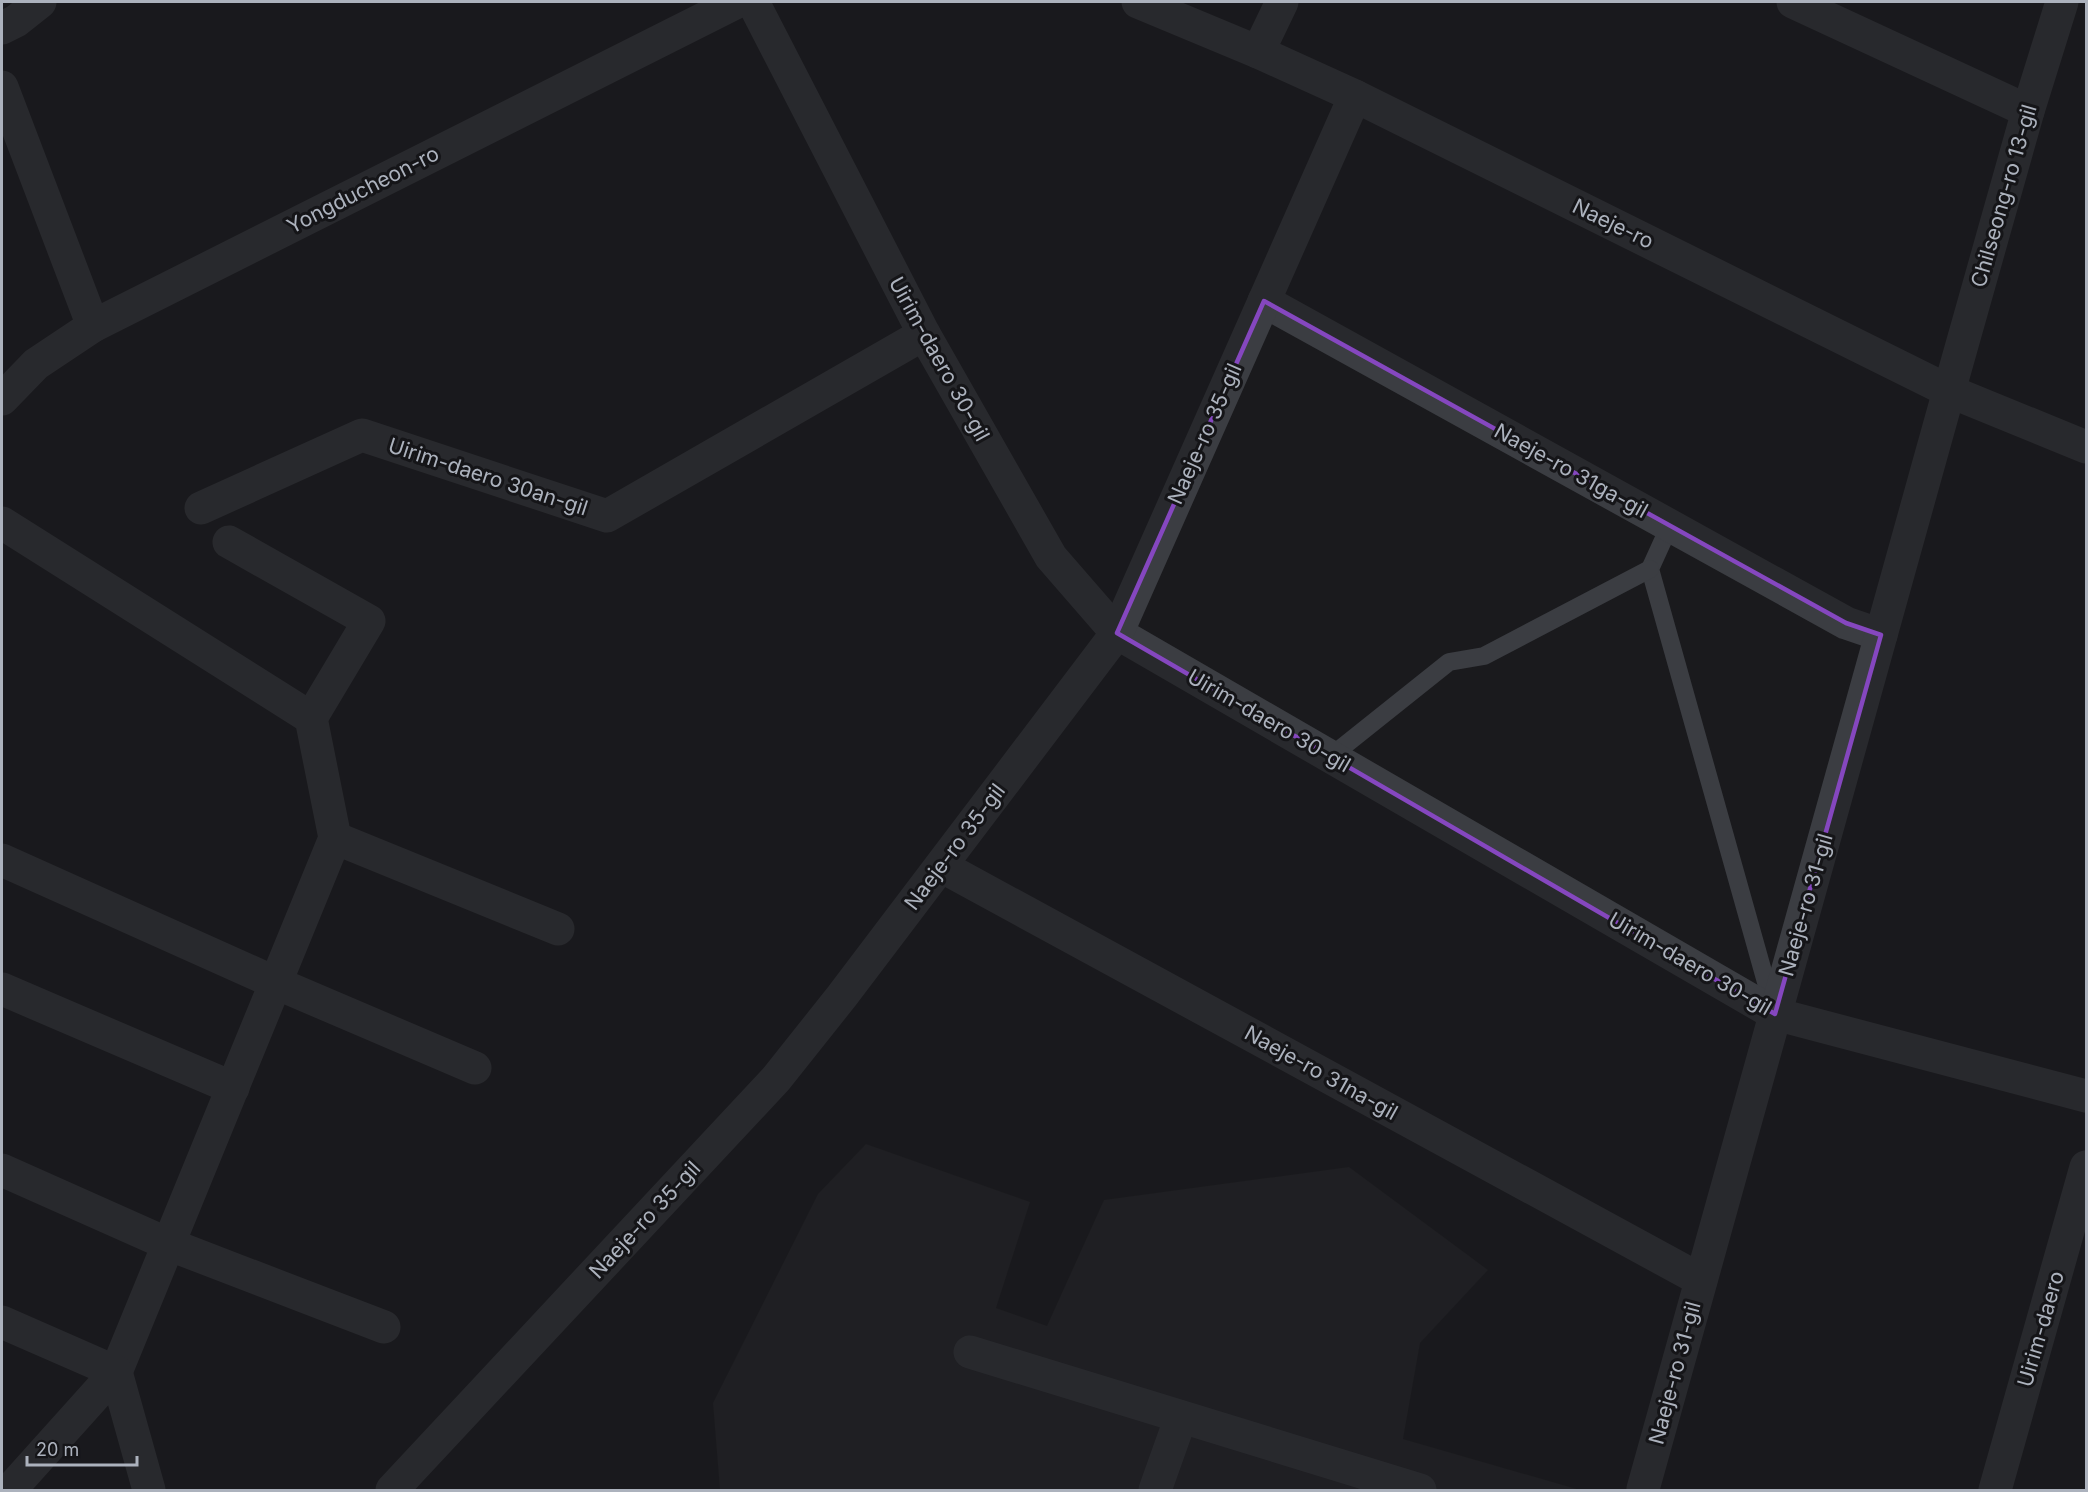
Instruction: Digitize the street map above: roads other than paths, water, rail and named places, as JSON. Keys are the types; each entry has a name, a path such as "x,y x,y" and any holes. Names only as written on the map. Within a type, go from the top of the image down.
{"street":[{"path":"2,28 16,21 40,2"},
{"name":"Yongducheon-ro","path":"2,399 36,364 93,327 738,2"},
{"name":"Uirim-daero 30-gil","path":"753,2 924,334 1051,557 1117,633 1775,1014 2086,1096"},
{"name":"Naeje-ro","path":"1138,2 1258,52 1355,96 1949,391 2086,447"},
{"path":"1258,52 1282,2"},
{"path":"1793,2 2028,111"},
{"name":"Chilseong-ro 13-gil","path":"1949,391 2028,111 2062,2"},
{"path":"2,87 93,327"},
{"name":"Naeje-ro 35-gil","path":"392,1491 776,1079 842,996 1117,633 1355,96"},
{"name":"Naeje-ro 31ga-gil","path":"1264,301 1846,623 1881,635"},
{"name":"Uirim-daero 30an-gil","path":"201,508 362,435 607,516 924,334"},
{"name":"Naeje-ro 31-gil","path":"1643,1489 1949,391"},
{"path":"2,523 311,718"},
{"path":"10,1491 116,1372 335,838 311,718 369,621 229,542"},
{"path":"335,838 558,929"},
{"path":"2,860 276,983 475,1068"},
{"name":"Naeje-ro 31na-gil","path":"941,866 1701,1280"},
{"path":"2,989 233,1088"},
{"name":"Uirim-daero","path":"1995,1491 2086,1167"},
{"path":"2,1170 168,1244 384,1327"},
{"path":"2,1322 116,1372"},
{"path":"970,1352 1407,1489"},
{"path":"116,1372 149,1491"},
{"path":"1155,1491 1180,1417"}],"lane":[{"path":"1330,757 1449,662 1485,656 1650,569 1670,525"},
{"path":"1650,569 1775,1014"}]}
